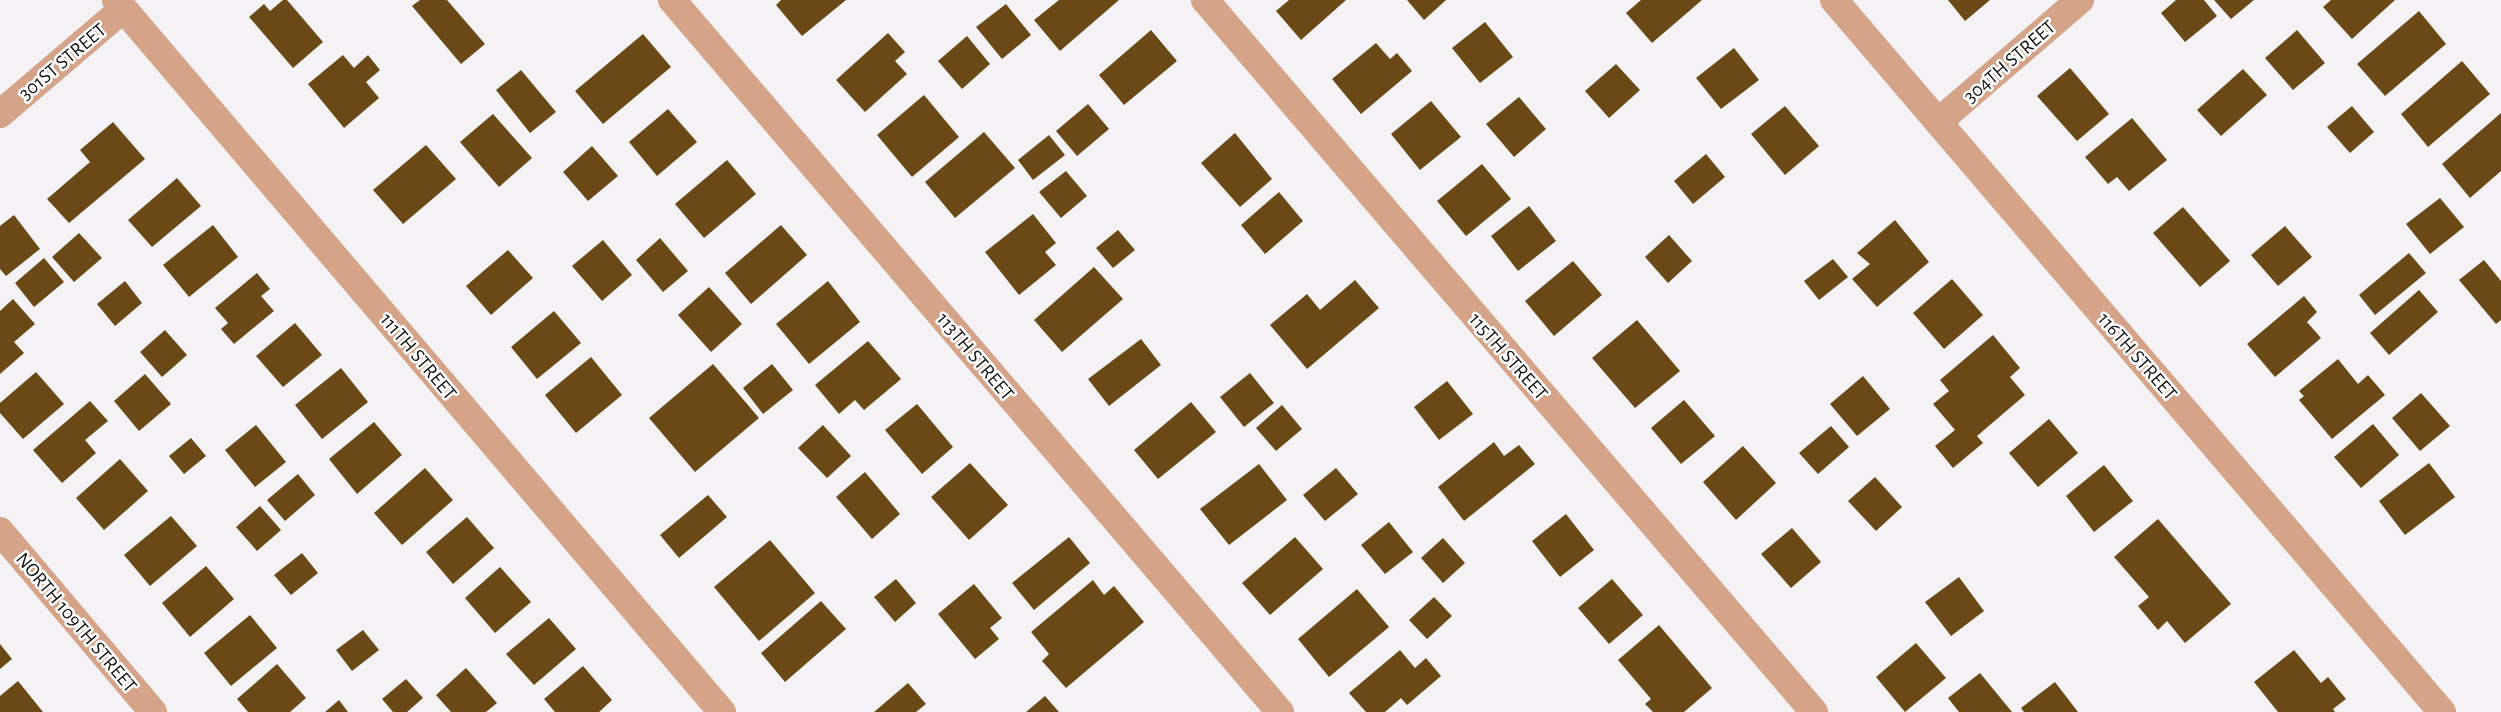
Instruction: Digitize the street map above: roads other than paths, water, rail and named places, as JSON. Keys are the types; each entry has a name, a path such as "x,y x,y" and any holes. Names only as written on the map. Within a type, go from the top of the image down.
{"street":[{"name":"113TH STREET","path":"672,0 1280,712"},
{"name":"115TH STREET","path":"1205,0 1814,712"},
{"name":"116TH STREET","path":"1834,0 2442,712"},
{"name":"304TH STREET","path":"1938,122 2080,0"},
{"name":"301ST STREET","path":"0,114 120,4"},
{"name":"111TH STREET","path":"120,4 722,712"},
{"name":"NORTH 109TH STREET","path":"0,531 153,712"}]}
